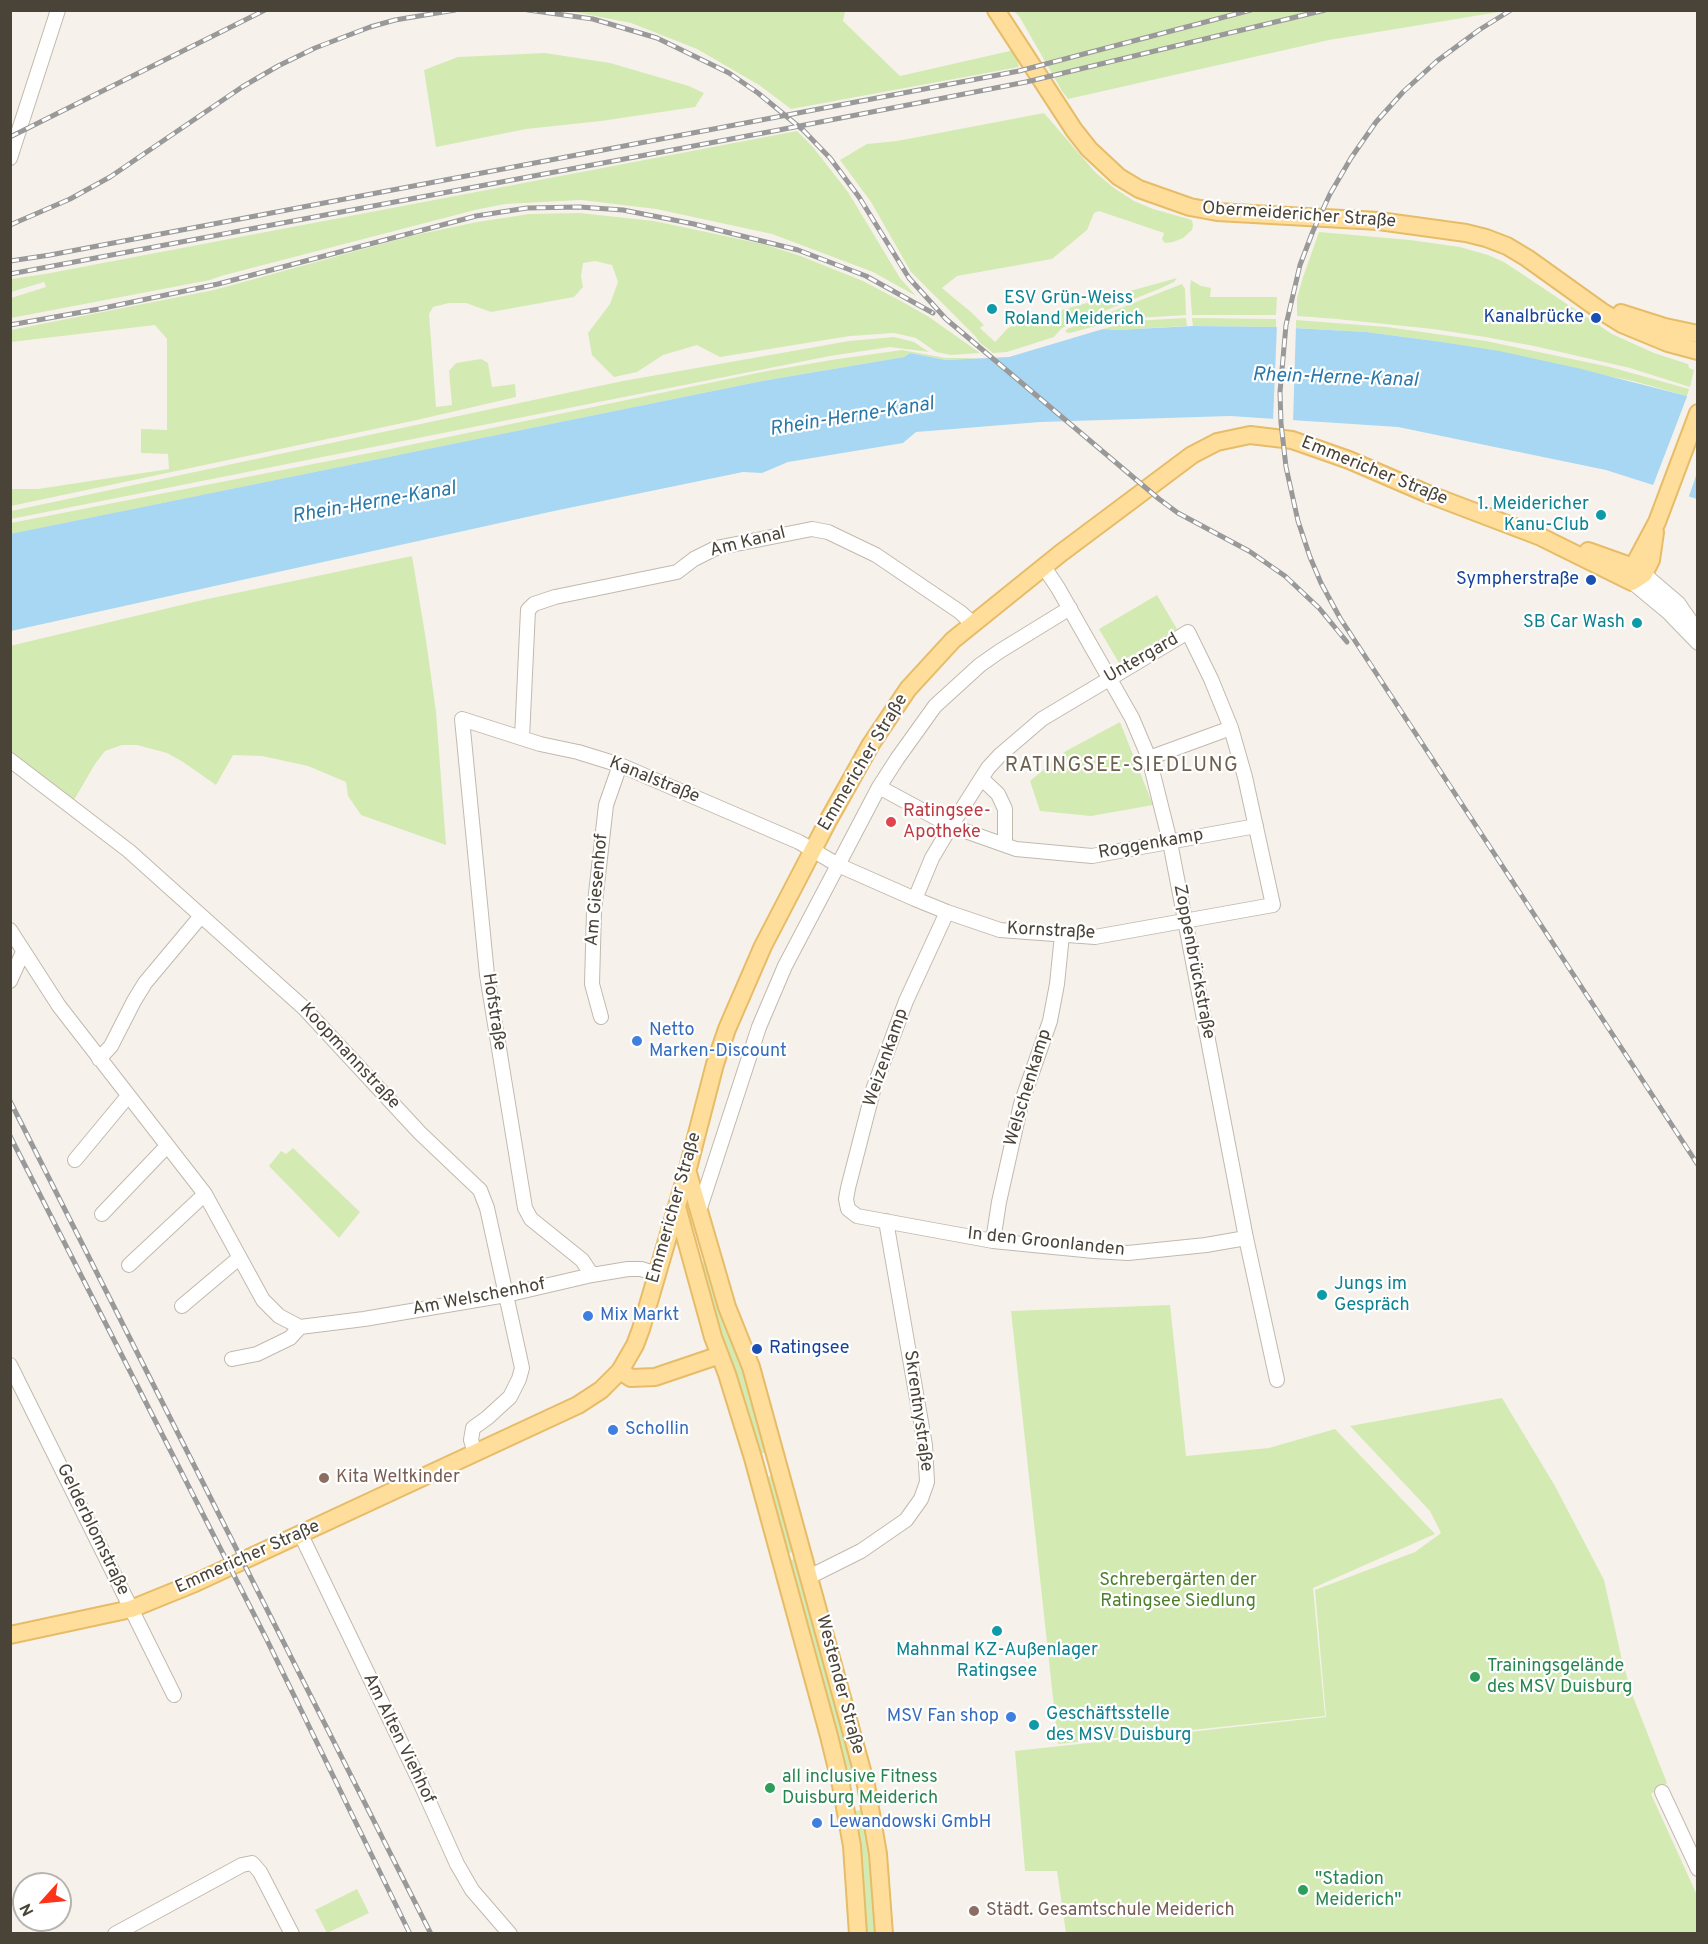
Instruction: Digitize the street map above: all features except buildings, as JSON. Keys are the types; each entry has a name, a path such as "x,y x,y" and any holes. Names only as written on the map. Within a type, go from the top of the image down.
{"main road":[{"name":"Obermeidericher Straße","path":"996,10 1069,123 1089,149 1119,177 1139,189 1158,198 1217,212 1379,221 1486,238 1507,246 1622,324 1668,343 1698,351"},
{"name":"Obermeidericher Straße","path":"1571,288 1620,312 1665,327 1698,334"},
{"path":"1636,574 1651,560 1657,522 1698,413"},
{"name":"Emmericher Straße","path":"10,1635 131,1609 195,1583 578,1405 601,1390 620,1371 635,1345 677,1207 692,1182 704,1102 727,1029 763,946 871,744 908,689 937,655 972,623 1192,455 1216,442 1250,435 1279,437 1313,446 1541,537 1568,543 1636,574"},
{"name":"Westender Straße","path":"692,1182 727,1307 751,1367 866,1785 878,1854 884,1934"},
{"path":"677,1207 682,1204 691,1204 699,1211"},
{"name":"Westender Straße","path":"677,1207 713,1337 759,1478 842,1785 852,1846 858,1934"},
{"path":"620,1371 631,1378 655,1377 720,1355"},
{"path":"759,1478 762,1473 768,1471 781,1475"},
{"path":"842,1785 853,1791 866,1785"}],"street":[{"path":"10,158 58,10"},
{"name":"Am Kanal","path":"522,738 528,610 534,604 677,572 694,559 716,548 801,530 812,529 828,532 876,555 960,612 972,623"},
{"name":"Zoppenbrückstraße","path":"1044,567 1070,608 1132,718 1149,758 1170,842 1246,1238 1277,1380"},
{"path":"1636,574 1664,589 1678,603 1698,632"},
{"path":"1636,574 1698,643"},
{"name":"Emmericher Straße","path":"692,1182 784,966 879,787 897,759 935,706 980,665 1070,608"},
{"name":"Untergard","path":"915,899 932,858 988,768 1000,755 1042,719 1188,633 1211,679 1231,728 1273,905"},
{"name":"Kanalstraße","path":"462,719 620,765 799,842 838,865"},
{"name":"Hofstraße","path":"462,719 487,975 525,1208 531,1219 582,1260 592,1275"},
{"path":"1149,758 1231,728"},
{"name":"Koopmannstraße","path":"10,760 129,851 304,1008 420,1133 480,1190 487,1208 522,1368 510,1397 473,1428 471,1440 474,1453"},
{"name":"Am Giesenhof","path":"601,1017 592,984 594,911 606,805 620,765"},
{"path":"982,778 998,794 1005,808 1005,845"},
{"name":"Roggenkamp","path":"879,787 951,826 1016,849 1092,856 1256,826"},
{"name":"Kornstraße","path":"838,865 947,912 1000,930 1095,937 1273,905"},
{"name":"Weizenkamp","path":"848,1209 846,1199 848,1188 874,1087 906,1000 947,912"},
{"path":"99,1059 111,1046 145,983 201,916"},
{"path":"10,930 59,1006 205,1194 263,1300 279,1316 300,1327"},
{"name":"Welschenkamp","path":"993,1241 999,1202 1021,1104 1050,1021 1057,984 1062,935"},
{"path":"10,981 23,952"},
{"path":"75,1160 128,1096"},
{"path":"102,1214 132,1180 167,1146"},
{"path":"129,1265 205,1194"},
{"name":"In den Groonlanden","path":"848,1209 857,1216 993,1241 1128,1253 1206,1245 1246,1238"},
{"name":"Skrentnystraße","path":"809,1577 861,1551 906,1520 921,1499 927,1482 925,1445 886,1221"},
{"path":"182,1306 210,1280 239,1258"},
{"name":"Am Welschenhof","path":"232,1359 257,1354 290,1338 300,1327 506,1296 592,1275 628,1269 640,1269 657,1274"},
{"name":"Gelderblomstraße","path":"10,1365 174,1695"},
{"name":"Am Alten Viehhof","path":"301,1535 457,1864 472,1890 510,1934"},
{"path":"1662,1792 1698,1869"},
{"path":"115,1934 242,1865 252,1863 260,1872 292,1934"}],"green space":[{"path":"569,11 845,11 843,21 900,76 1014,50 1019,67 791,109 759,85 697,49 631,23"},
{"path":"1013,11 1505,11 1329,40 1068,99 1019,16"},
{"path":"545,53 610,63 689,86 704,93 695,107 526,129 436,147 424,70 458,57"},
{"path":"1044,113 1095,172 1114,188 1134,201 1153,209 1192,220 1192,230 1183,238 1165,243 1162,239 1164,233 1099,211 1094,213 1087,230 1052,259 957,276 942,288 984,325 980,328 995,342 1008,328 1022,321 1177,278 1174,282 1159,289 1062,328 1054,337 1007,352 993,353 979,342 911,272 871,202 840,160 867,144 897,141"},
{"path":"797,131 812,146 848,192 900,278 916,296 873,272 772,234 656,209 581,200 505,204 475,210 210,280 11,318 11,298 46,287 44,282 11,292 11,279"},
{"path":"580,213 654,221 763,244 798,255 863,281 901,301 929,317 980,353 951,355 936,352 916,338 894,333 850,336 720,357 697,345 663,355 637,372 614,377 592,355 588,333 610,304 618,282 612,265 595,261 583,263 581,277 583,287 574,297 491,312 466,303 449,303 433,307 429,314 436,407 452,405 449,371 456,363 481,359 488,363 492,387 515,384 516,397 11,506 11,489 38,489 169,469 168,454 141,453 141,429 167,430 167,339 155,325 11,342 11,330 214,290 411,236 477,222 529,214"},
{"path":"1319,232 1410,240 1460,247 1488,255 1504,262 1612,334 1654,353 1688,364 1689,368 1694,370 1690,387 1630,368 1485,337 1433,329 1297,316 1297,298"},
{"path":"1191,280 1201,286 1211,288 1210,297 1277,297 1276,315 1192,315"},
{"path":"1182,284 1185,289 1186,315 1121,319 1070,333 1065,332 1067,329"},
{"path":"1186,318 1187,326 1103,329 1132,321"},
{"path":"1192,318 1276,319 1276,327 1193,326"},
{"path":"1296,320 1387,327 1486,341 1610,367 1689,389 1687,396 1633,381 1435,341 1366,332 1296,328"},
{"path":"894,337 914,342 929,352 890,347 830,356 11,519 11,511 623,381 849,341"},
{"path":"902,350 946,358 983,358 946,360 910,353 904,357 762,381 11,534 11,523 390,449 762,372"},
{"path":"412,556 436,712 446,845 361,815 348,796 346,782 308,766 262,756 233,755 216,785 167,753 137,745 122,745 105,751 74,800 11,753 10,646 198,601"},
{"path":"1157,595 1177,629 1119,663 1099,629"},
{"path":"1120,722 1153,805 1091,816 1040,811 1030,781 1066,751"},
{"path":"293,1148 360,1212 339,1238 269,1166 281,1151 286,1154"},
{"path":"709,1261 772,1451 754,1455 698,1265"},
{"name":"Schrebergärten der Ratingsee Siedlung","path":"1170,1305 1186,1456 1269,1448 1335,1429 1435,1534 1313,1588 1325,1716 1058,1744 1011,1311"},
{"name":"Trainingsgelände des MSV Duisburg","path":"1502,1398 1555,1486 1604,1580 1632,1694 1667,1783 1651,1794 1697,1895 1697,1933 1066,1933 1057,1871 1025,1871 1015,1751 1326,1717 1315,1590 1415,1552 1441,1533 1430,1511 1350,1426"},
{"path":"770,1476 773,1477 796,1551 785,1554 766,1480"},
{"path":"798,1558 857,1779 852,1784 849,1783 787,1561"},
{"path":"867,1809 877,1933 866,1933 849,1812"},
{"path":"357,1889 369,1913 327,1933 315,1910"}],"water":[{"name":"Rhein-Herne-Kanal","path":"1193,326 1276,327 1366,332 1435,341 1499,351 1577,368 1687,396 1697,400 1697,499 1606,470 1398,427 1230,416 1040,422 916,432 903,443 788,462 762,473 743,472 554,511 11,631 10,534 762,381 904,357 910,353 946,360 1009,357 1103,329"}],"pier":[{"path":"1277,324 1296,325 1293,423 1273,422"},
{"path":"1688,394 1698,397 1697,473 1688,499 1652,488"}],"railway":[{"path":"10,137 265,10"},
{"path":"10,225 70,199 110,177 242,87 315,48 395,20 455,10"},
{"path":"528,10 593,19 657,38 729,73 758,93 803,130 830,158 859,197 909,278 946,319 1159,499 1178,513 1249,551 1285,576 1319,608 1347,642"},
{"path":"10,261 1019,71 1251,10"},
{"path":"10,274 1026,82 1325,10"},
{"path":"1511,10 1437,61 1403,92 1376,122 1330,194 1300,265 1286,325 1280,392 1286,467 1298,521 1310,557 1340,618 1698,1165"},
{"path":"10,325 218,284 476,216 527,208 579,207 623,210 694,224 798,250 866,276 933,313"},
{"path":"10,1101 431,1934"},
{"path":"10,1136 266,1638 410,1934"}],"place":[{"name":"ESV Grün-Weiss Roland Meiderich","path":"992,309"},
{"name":"Kanalbrücke","path":"1596,318"},
{"name":"1. Meidericher Kanu-Club","path":"1601,515"},
{"name":"Sympherstraße","path":"1591,580"},
{"name":"SB Car Wash","path":"1637,623"},
{"name":"Ratingsee- Apotheke","path":"891,822"},
{"name":"Netto Marken-Discount","path":"637,1041"},
{"name":"Jungs im Gespräch","path":"1322,1295"},
{"name":"Mix Markt","path":"588,1316"},
{"name":"Ratingsee","path":"757,1349"},
{"name":"Schollin","path":"613,1430"},
{"name":"Kita Weltkinder","path":"324,1478"},
{"name":"Mahnmal KZ-Außenlager Ratingsee","path":"997,1631"},
{"name":"Trainingsgelände des MSV Duisburg","path":"1475,1677"},
{"name":"MSV Fan shop","path":"1011,1717"},
{"name":"Geschäftsstelle des MSV Duisburg","path":"1034,1725"},
{"name":"all inclusive Fitness Duisburg Meiderich","path":"770,1788"},
{"name":"Lewandowski GmbH","path":"817,1823"},
{"name":"\"Stadion Meiderich\"","path":"1303,1890"},
{"name":"Städt. Gesamtschule Meiderich","path":"974,1911"}],"district":[{"name":"RATINGSEE-SIEDLUNG","path":"1122,767"}]}
